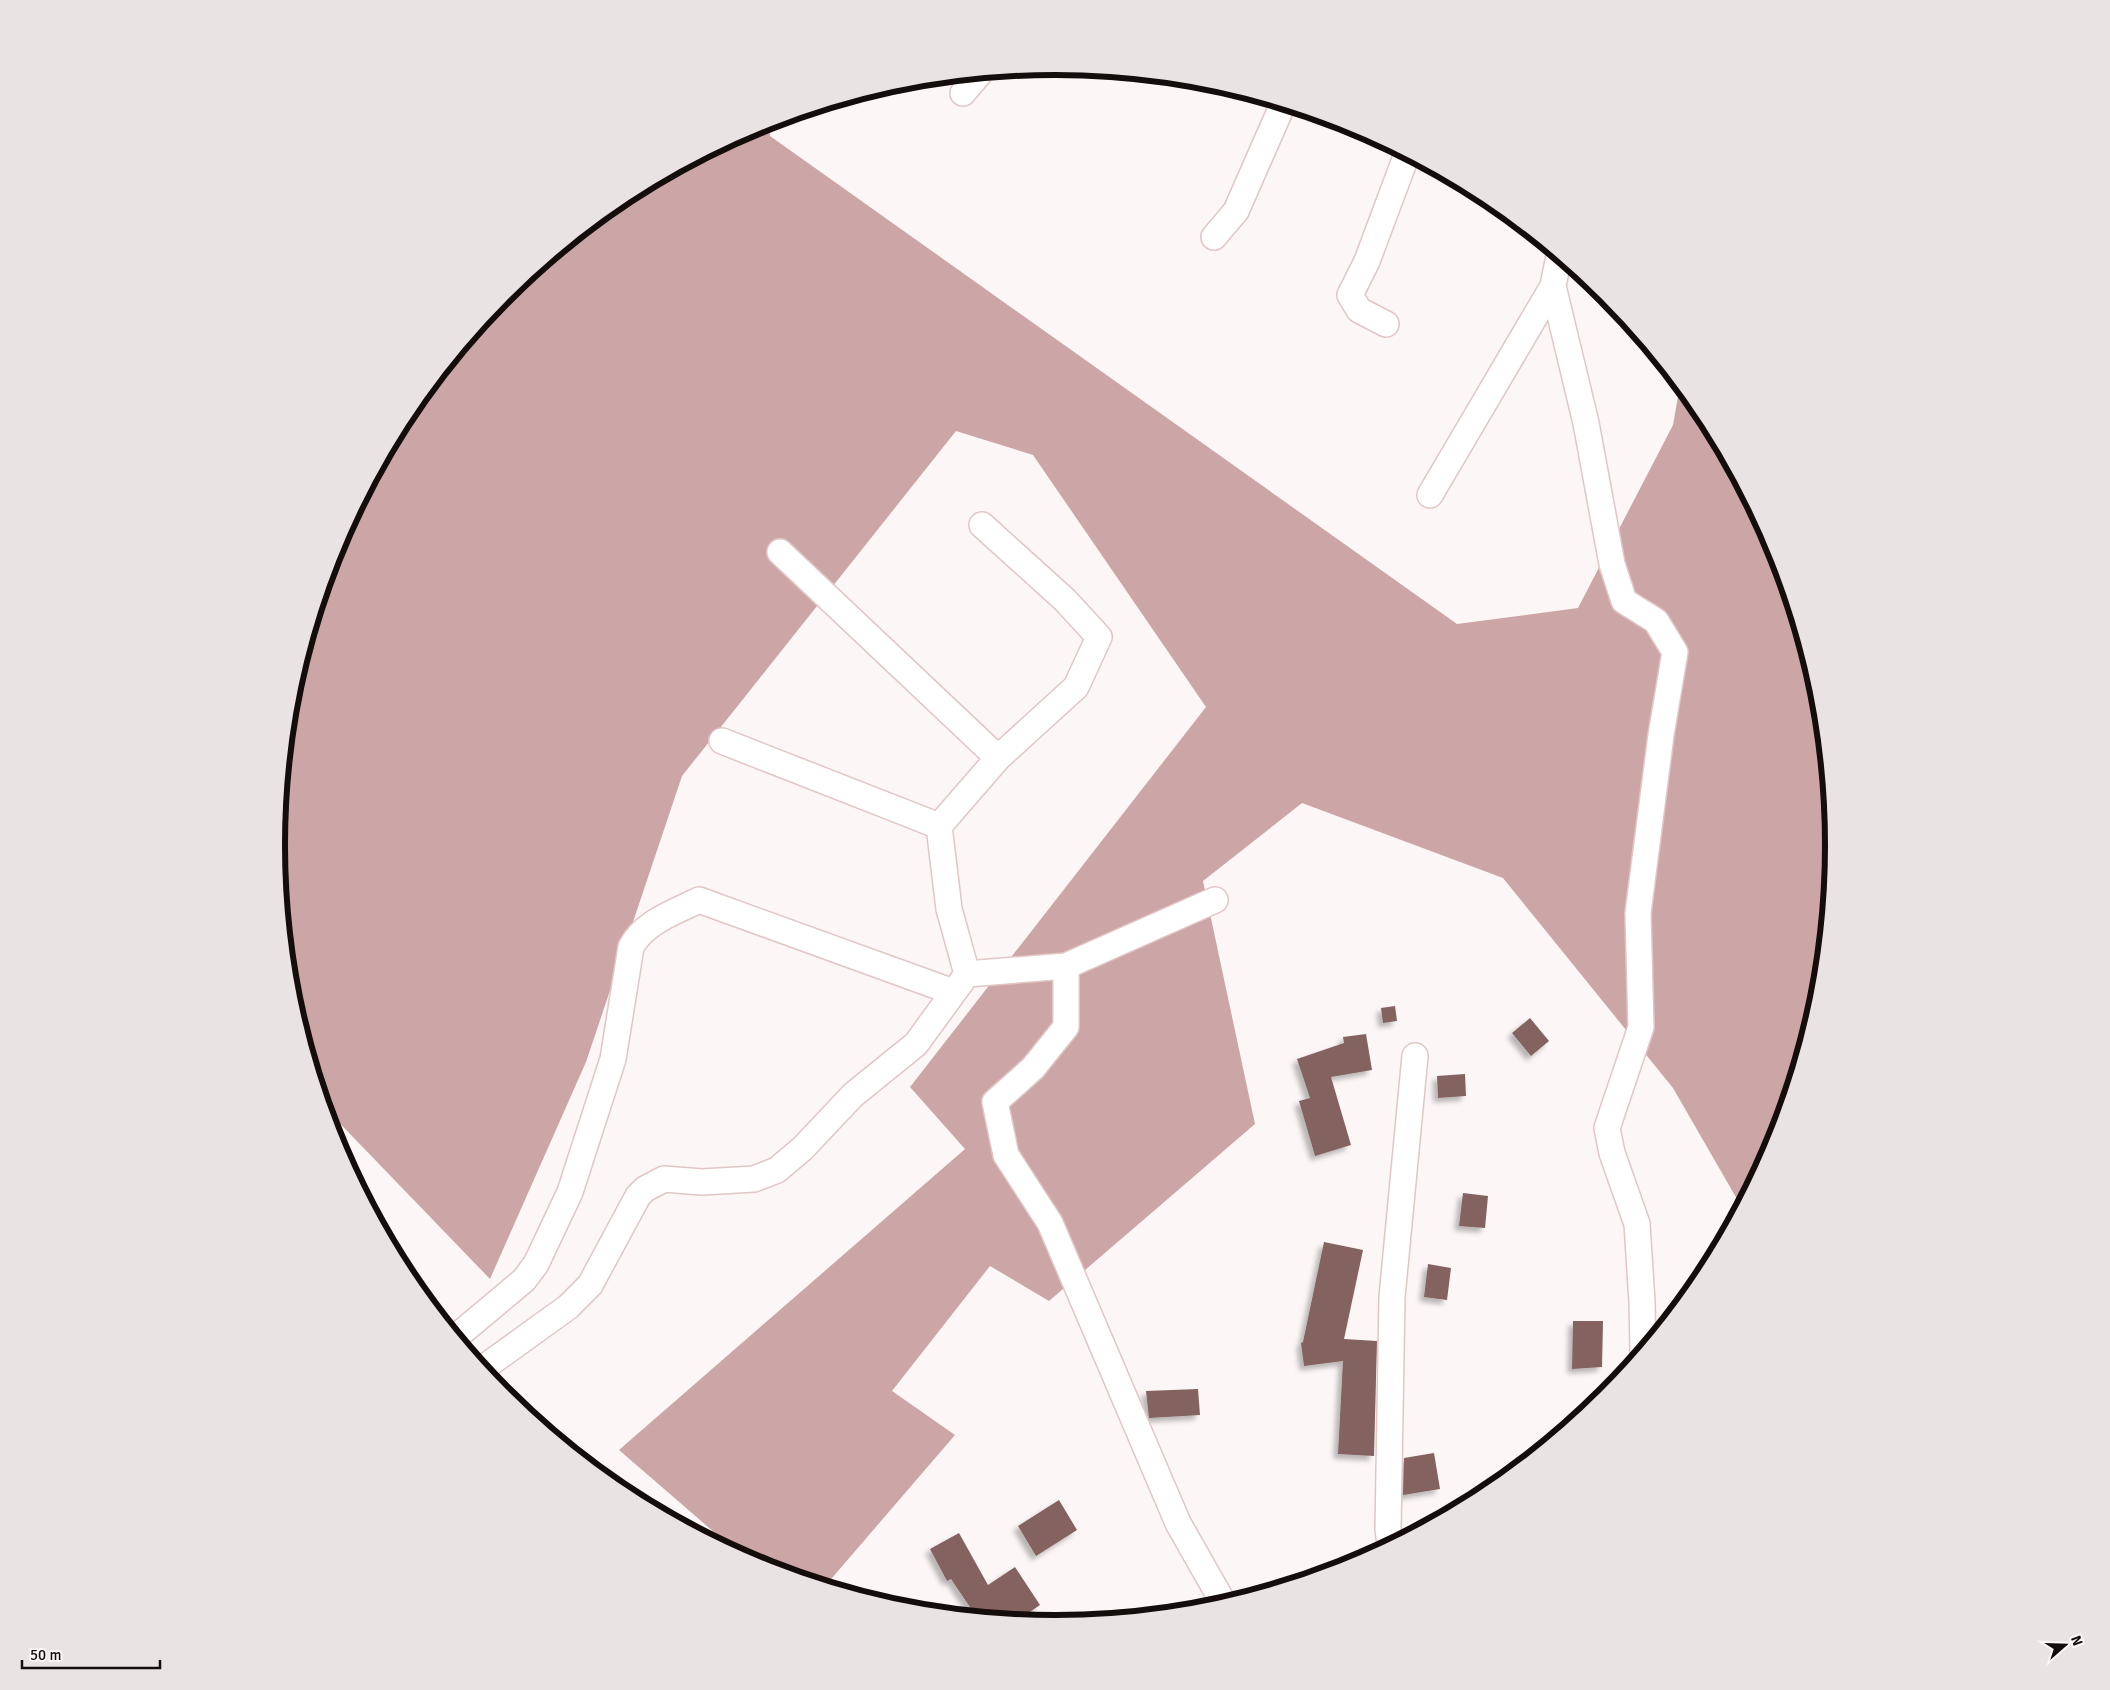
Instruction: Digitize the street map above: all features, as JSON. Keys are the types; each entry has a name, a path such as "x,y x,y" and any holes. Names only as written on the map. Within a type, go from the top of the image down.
{"street":[{"path":"963,93 974,80"},
{"path":"1214,237 1236,211 1281,109"},
{"path":"1386,324 1359,310 1350,295 1367,262 1404,159"},
{"path":"1430,495 1553,286 1558,262"},
{"path":"1553,286 1586,423 1612,564 1624,601 1656,621 1675,652 1661,735 1638,913 1641,1027 1607,1128 1612,1153 1637,1224 1643,1342"},
{"path":"488,1365 568,1307 590,1285 638,1196 645,1188 664,1179 702,1182 754,1179 777,1170 803,1148 853,1095 916,1044 960,983 939,826 998,758 1076,687 1099,637 1065,600 982,525"},
{"path":"780,552 998,758"},
{"path":"722,741 939,826"},
{"path":"460,1334 524,1280 536,1264 570,1192 613,1059 631,947 637,935 648,926 699,900 960,983 1066,966 1215,900"},
{"path":"1066,966 1066,1027 1034,1068 995,1102 1006,1155 1050,1223 1178,1523 1220,1597"},
{"path":"1389,1539 1388,1452 1392,1298 1415,1056"}],"shaded area":[{"path":"770,130 770,136 1457,624 1578,608 1673,425 1678,394 1722,460 1746,504 1784,597 1799,646 1810,695 1818,744 1823,795 1825,845 1823,895 1818,946 1810,995 1799,1044 1784,1093 1766,1140 1738,1201 1673,1088 1503,878 1302,803 1203,881 1255,1124 1049,1301 990,1266 892,1391 955,1435 830,1581 760,1556 723,1540 619,1450 965,1149 910,1087 1206,707 1033,455 956,431 682,776 586,1062 490,1279 336,1120 311,1044 292,946 285,845 287,795 292,744 311,646 326,597 364,504 388,460 415,417 444,376 476,337 547,266 586,234 670,178 714,154"}],"building":[{"path":"1395,1006 1397,1021 1383,1023 1381,1008"},
{"path":"1530,1018 1549,1041 1531,1056 1512,1033"},
{"path":"1366,1034 1372,1070 1331,1077 1351,1145 1315,1156 1299,1101 1310,1098 1297,1059 1344,1043 1343,1037"},
{"path":"1465,1074 1466,1096 1438,1098 1437,1076"},
{"path":"1463,1193 1488,1196 1485,1228 1459,1226"},
{"path":"1324,1242 1363,1250 1344,1339 1377,1341 1374,1456 1338,1454 1343,1361 1304,1366 1301,1343 1303,1342"},
{"path":"1428,1264 1451,1268 1447,1300 1424,1297"},
{"path":"1573,1321 1603,1321 1602,1367 1572,1369"},
{"path":"1198,1389 1200,1415 1149,1418 1146,1391"},
{"path":"1434,1453 1440,1489 1403,1495 1404,1458"},
{"path":"1059,1500 1077,1530 1036,1556 1018,1526"},
{"path":"959,1533 988,1585 1015,1567 1040,1605 1027,1614 972,1610 951,1579 947,1581 930,1549"}]}
